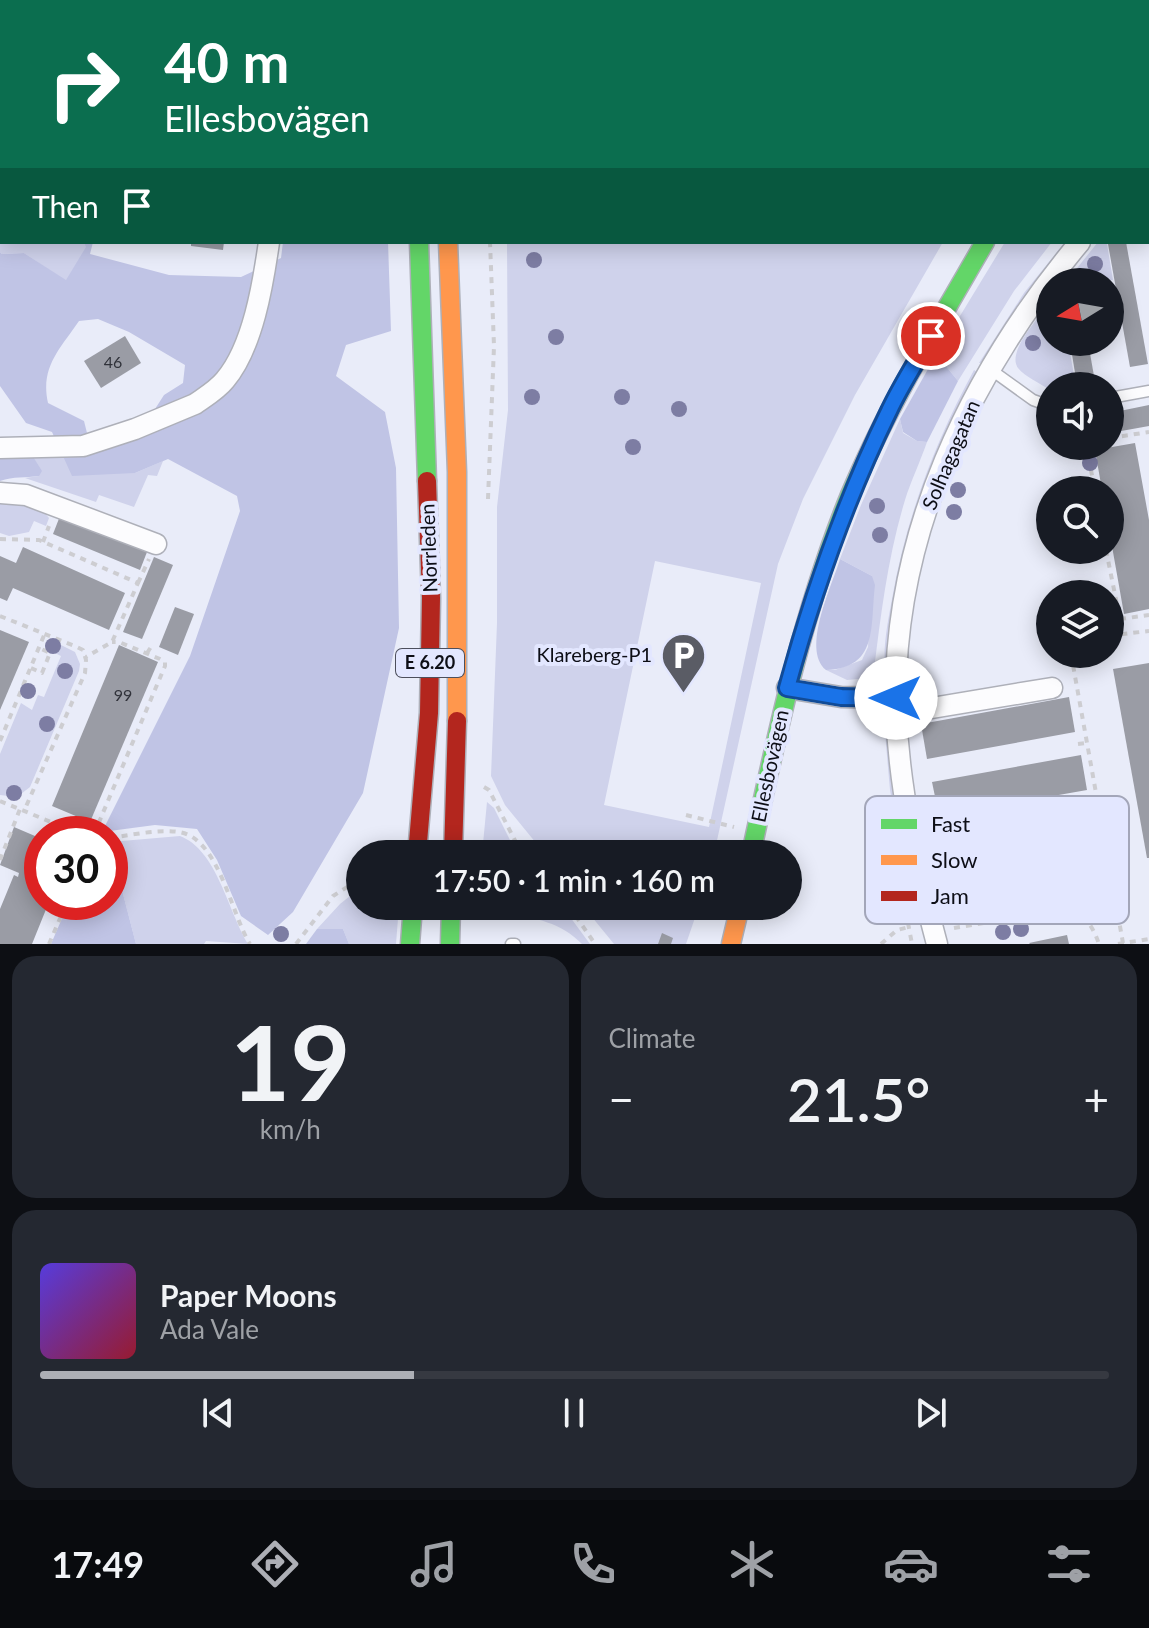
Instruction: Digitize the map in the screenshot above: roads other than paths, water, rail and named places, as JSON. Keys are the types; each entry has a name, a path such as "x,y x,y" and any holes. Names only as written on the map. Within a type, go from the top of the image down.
{"main road":[{"name":"Norrleden","path":"418,840 429,713 431,598 419,244"},
{"name":"Norrleden","path":"448,244 459,473 460,692 454,840"},
{"path":"452,308 466,244"},
{"name":"Ellesbovägen","path":"754,840 787,688 819,578 850,496 890,408 984,244"},
{"path":"410,944 412,920"},
{"path":"450,944 451,920"},
{"path":"731,944 737,920"}],"street":[{"path":"0,448 72,447 96,443 183,409 208,395 225,380 238,361 254,319 269,244"},
{"name":"Solhagagatan","path":"907,796 896,706 905,590 918,536 949,449 990,369 1054,274 1078,244"},
{"path":"0,493 26,495 156,544"},
{"path":"787,688 896,706 1052,688"}],"lane":[{"path":"990,369 1036,401"},
{"path":"1124,395 1149,391"}],"place":[{"name":"Klareberg-P1","path":"683,694"}]}
